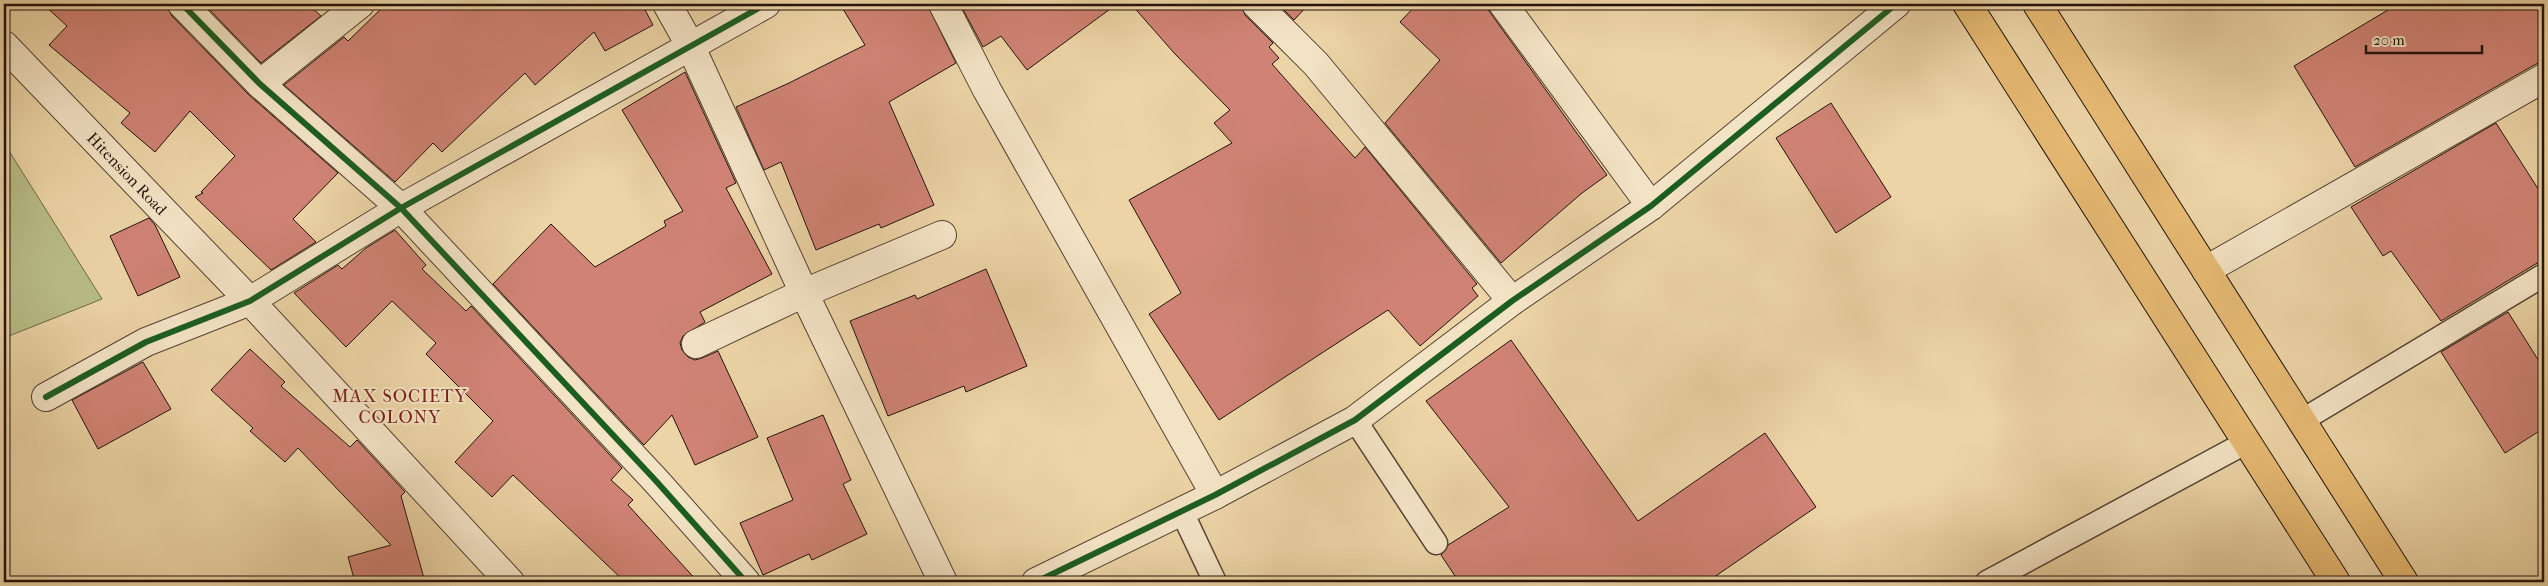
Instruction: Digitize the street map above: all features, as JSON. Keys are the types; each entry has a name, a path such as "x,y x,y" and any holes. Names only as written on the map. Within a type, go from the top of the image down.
{"highway":[{"path":"1967,4 2336,582"},
{"path":"2037,4 2404,582"}],"street":[{"path":"182,4 260,84 401,208 650,474 746,582"},
{"path":"260,84 360,4"},
{"path":"667,4 690,46 942,582"},
{"path":"46,397 146,342 250,301 401,208 766,4"},
{"path":"943,4 987,90 1215,495"},
{"path":"1256,4 1316,64 1512,301"},
{"path":"1503,4 1650,206"},
{"path":"1036,582 1182,512 1355,420 1512,301 1650,206 1896,4"},
{"name":"Hitension Road","path":"4,45 250,301 510,582"},
{"path":"2206,270 2544,78"},
{"path":"696,344 804,292 942,235"}],"lane":[{"path":"2302,421 2544,274"},
{"path":"1355,420 1436,543"},
{"path":"1987,582 2247,442"},
{"path":"1182,512 1215,582"}],"green space":[{"path":"4,143 102,299 4,338"}],"building":[{"path":"43,4 167,4 171,15 249,95 338,173 293,219 316,242 271,270 195,197 203,193 201,192 235,156 190,111 155,152 121,123 130,113 49,45 67,26"},
{"path":"204,4 308,4 321,16 261,63"},
{"path":"386,4 642,4 653,25 605,51 594,32 535,85 525,73 442,152 433,143 395,182 284,85 344,37 348,41"},
{"path":"840,4 927,4 956,63 889,102 934,205 881,228 879,224 816,250 781,162 764,170 736,107 865,45"},
{"path":"960,4 1117,4 1027,70 1001,36 983,47"},
{"path":"1131,4 1241,4 1245,15 1273,43 1269,47 1279,58 1272,64 1355,158 1365,147 1477,284 1472,288 1478,296 1420,346 1388,310 1219,420 1149,314 1181,293 1129,200 1232,143 1214,123 1230,110 1175,54"},
{"path":"1278,4 1309,4 1294,20"},
{"path":"1417,4 1484,4 1607,175 1582,193 1501,263 1385,123 1440,60 1400,22"},
{"path":"2398,4 2544,4 2544,62 2536,64 2355,167 2294,66"},
{"path":"685,72 736,183 726,188 772,274 700,312 705,322 683,336 680,343 682,350 688,357 695,360 718,351 758,437 695,465 672,415 644,445 493,284 551,224 595,267 666,226 664,221 683,211 622,110"},
{"path":"1831,103 1891,197 1836,233 1776,138"},
{"path":"2496,123 2544,198 2544,259 2441,321 2391,251 2383,256 2351,207"},
{"path":"149,218 155,225 180,277 138,296 110,236"},
{"path":"395,230 426,265 422,269 466,311 471,306 622,468 611,480 633,500 628,505 698,582 625,582 513,475 492,497 455,462 493,421 426,354 436,343 392,301 346,347 294,293 338,265 342,269 366,248"},
{"path":"986,269 1027,366 966,392 964,386 888,416 850,321 915,295 917,299"},
{"path":"2508,312 2544,369 2544,428 2505,453 2441,352"},
{"path":"1511,340 1638,521 1765,433 1816,507 1707,582 1459,582 1441,555 1448,545 1509,507 1426,401"},
{"path":"250,349 285,382 281,386 350,447 357,440 405,492 401,496 425,582 355,582 348,557 391,545 298,448 285,462 250,431 253,428 211,390"},
{"path":"143,362 171,409 98,449 72,400"},
{"path":"823,415 851,480 843,484 867,534 812,560 809,554 763,575 740,523 793,500 767,438"}],"cycle path":[{"path":"182,4 260,84 401,208 657,482 746,582"},
{"path":"46,397 146,342 250,301 401,208 766,4"},
{"path":"1036,582 1215,495 1355,420 1512,301 1651,206 1896,4"}],"district":[{"name":"MAX SOCIETY COLONY","path":"400,406"}]}
